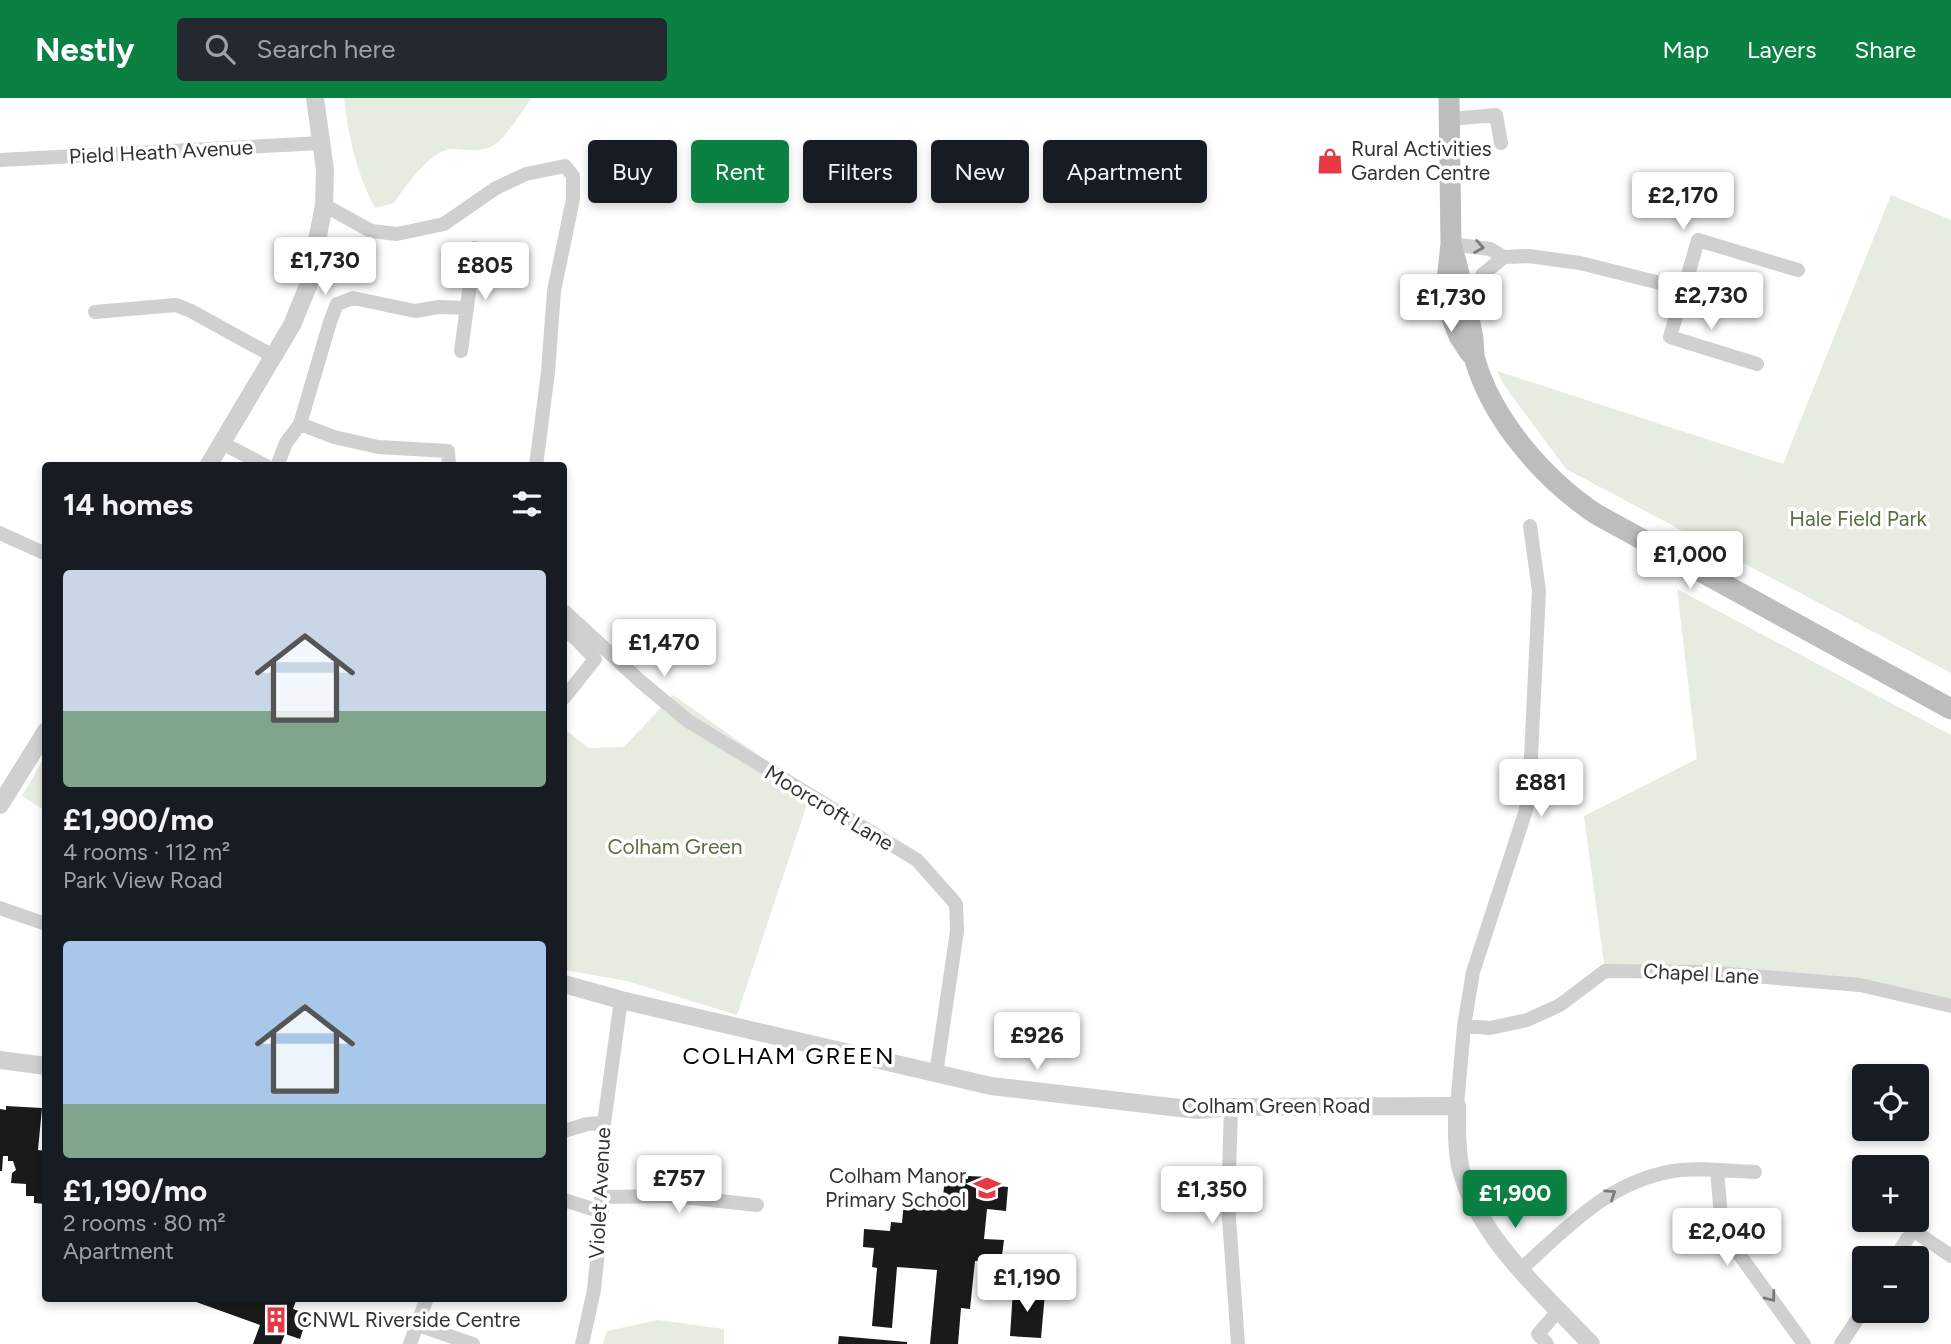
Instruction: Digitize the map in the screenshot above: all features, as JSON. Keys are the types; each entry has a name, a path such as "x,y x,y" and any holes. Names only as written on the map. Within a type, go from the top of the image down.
{"main road":[{"path":"1450,108 1451,244 1446,276 1448,299 1459,336 1474,358 1509,430 1551,478 1579,502 1636,537 1951,709"},
{"path":"1451,244 1473,336 1474,358"}],"street":[{"path":"210,462 292,325 309,286 324,205 325,170 315,98"},
{"path":"1450,108 1496,115 1501,143"},
{"name":"Pield Heath Avenue","path":"0,160 322,144"},
{"path":"324,205 371,232 397,234 444,224 496,188 526,174 565,166 573,176 573,199 554,291 548,372 537,462"},
{"path":"1757,364 1670,337 1698,240 1798,270"},
{"path":"1451,244 1490,249 1504,257 1529,256 1572,261 1684,289"},
{"path":"461,351 475,248"},
{"path":"1465,305 1483,274 1504,257"},
{"path":"279,462 286,443 300,424 330,322 338,304 353,298 415,311 439,307 467,308"},
{"path":"95,312 176,305 273,356"},
{"path":"300,424 334,437 378,447 449,451 449,462"},
{"path":"222,443 258,462"},
{"path":"1530,526 1539,591 1526,810 1473,972 1464,1026 1457,1106 1461,1169 1481,1219 1521,1269 1591,1344"},
{"path":"0,533 42,552"},
{"name":"Moorcroft Lane","path":"567,614 688,721 917,860 956,904 957,931 936,1074"},
{"path":"567,631 595,660 567,694"},
{"path":"0,805 42,737"},
{"path":"0,908 42,923"},
{"name":"Chapel Lane","path":"1464,1026 1490,1028 1527,1020 1560,1005 1605,971 1705,972 1860,985 1951,1006"},
{"name":"Colham Green Road","path":"567,985 621,1000 991,1086 1197,1110 1231,1107 1457,1106"},
{"name":"Violet Avenue","path":"582,1344 594,1290 602,1212 604,1123 621,1000"},
{"path":"0,1060 42,1065"},
{"path":"1231,1107 1228,1204 1238,1344"},
{"path":"567,1130 587,1124 604,1123"},
{"path":"1717,1170 1721,1217 1731,1244 1804,1344"},
{"path":"1521,1269 1589,1209 1625,1185 1674,1171 1755,1172"},
{"path":"601,1197 673,1196 757,1205"},
{"path":"567,1201 602,1212"},
{"path":"1916,1232 1951,1256"},
{"path":"410,1344 426,1302"},
{"path":"1547,1344 1538,1334 1559,1310"},
{"path":"1841,1344 1855,1323"},
{"path":"418,1325 473,1344"}],"green space":[{"path":"344,98 532,98 509,130 494,145 478,150 452,149 436,155 419,170 394,203 375,208 354,155"},
{"name":"Hale Field Park","path":"1891,195 1951,220 1951,673 1566,469 1504,385 1497,371 1783,464"},
{"path":"1677,589 1951,735 1951,1006 1860,985 1605,971 1584,816 1697,759"},
{"name":"Colham Green","path":"673,695 811,792 737,1015 627,981 567,971 567,731 589,748 624,747"},
{"path":"42,761 42,809 22,796"},
{"path":"658,1320 724,1329 724,1344 603,1344 607,1331"}],"building":[{"path":"6,1106 42,1108 38,1150 42,1150 42,1204 34,1203 34,1196 26,1196 26,1184 11,1183 12,1173 16,1170 13,1161 8,1161 8,1156 3,1156 0,1171 0,1109 6,1110"},
{"path":"968,1176 989,1177 988,1185 1008,1187 1006,1211 987,1209 984,1239 1004,1240 1001,1263 975,1261 970,1309 961,1308 958,1344 930,1344 937,1270 897,1267 892,1328 872,1326 877,1268 872,1267 874,1248 863,1247 864,1229 890,1231 891,1222 902,1223 904,1201 942,1205 945,1178 968,1179"},
{"path":"1013,1290 1045,1293 1041,1338 1010,1336"},
{"name":"CNWL Riverside Centre","path":"196,1302 296,1302 293,1309 308,1314 300,1339 285,1334 281,1344 253,1344 260,1325"},
{"path":"839,1336 907,1342 907,1344 838,1344"}],"place":[{"name":"Rural Activities Garden Centre","path":"1330,161"},
{"name":"Colham Manor Primary School","path":"987,1188"},
{"name":"CNWL Riverside Centre","path":"276,1320"}],"district":[{"name":"COLHAM GREEN","path":"789,1056"}]}
